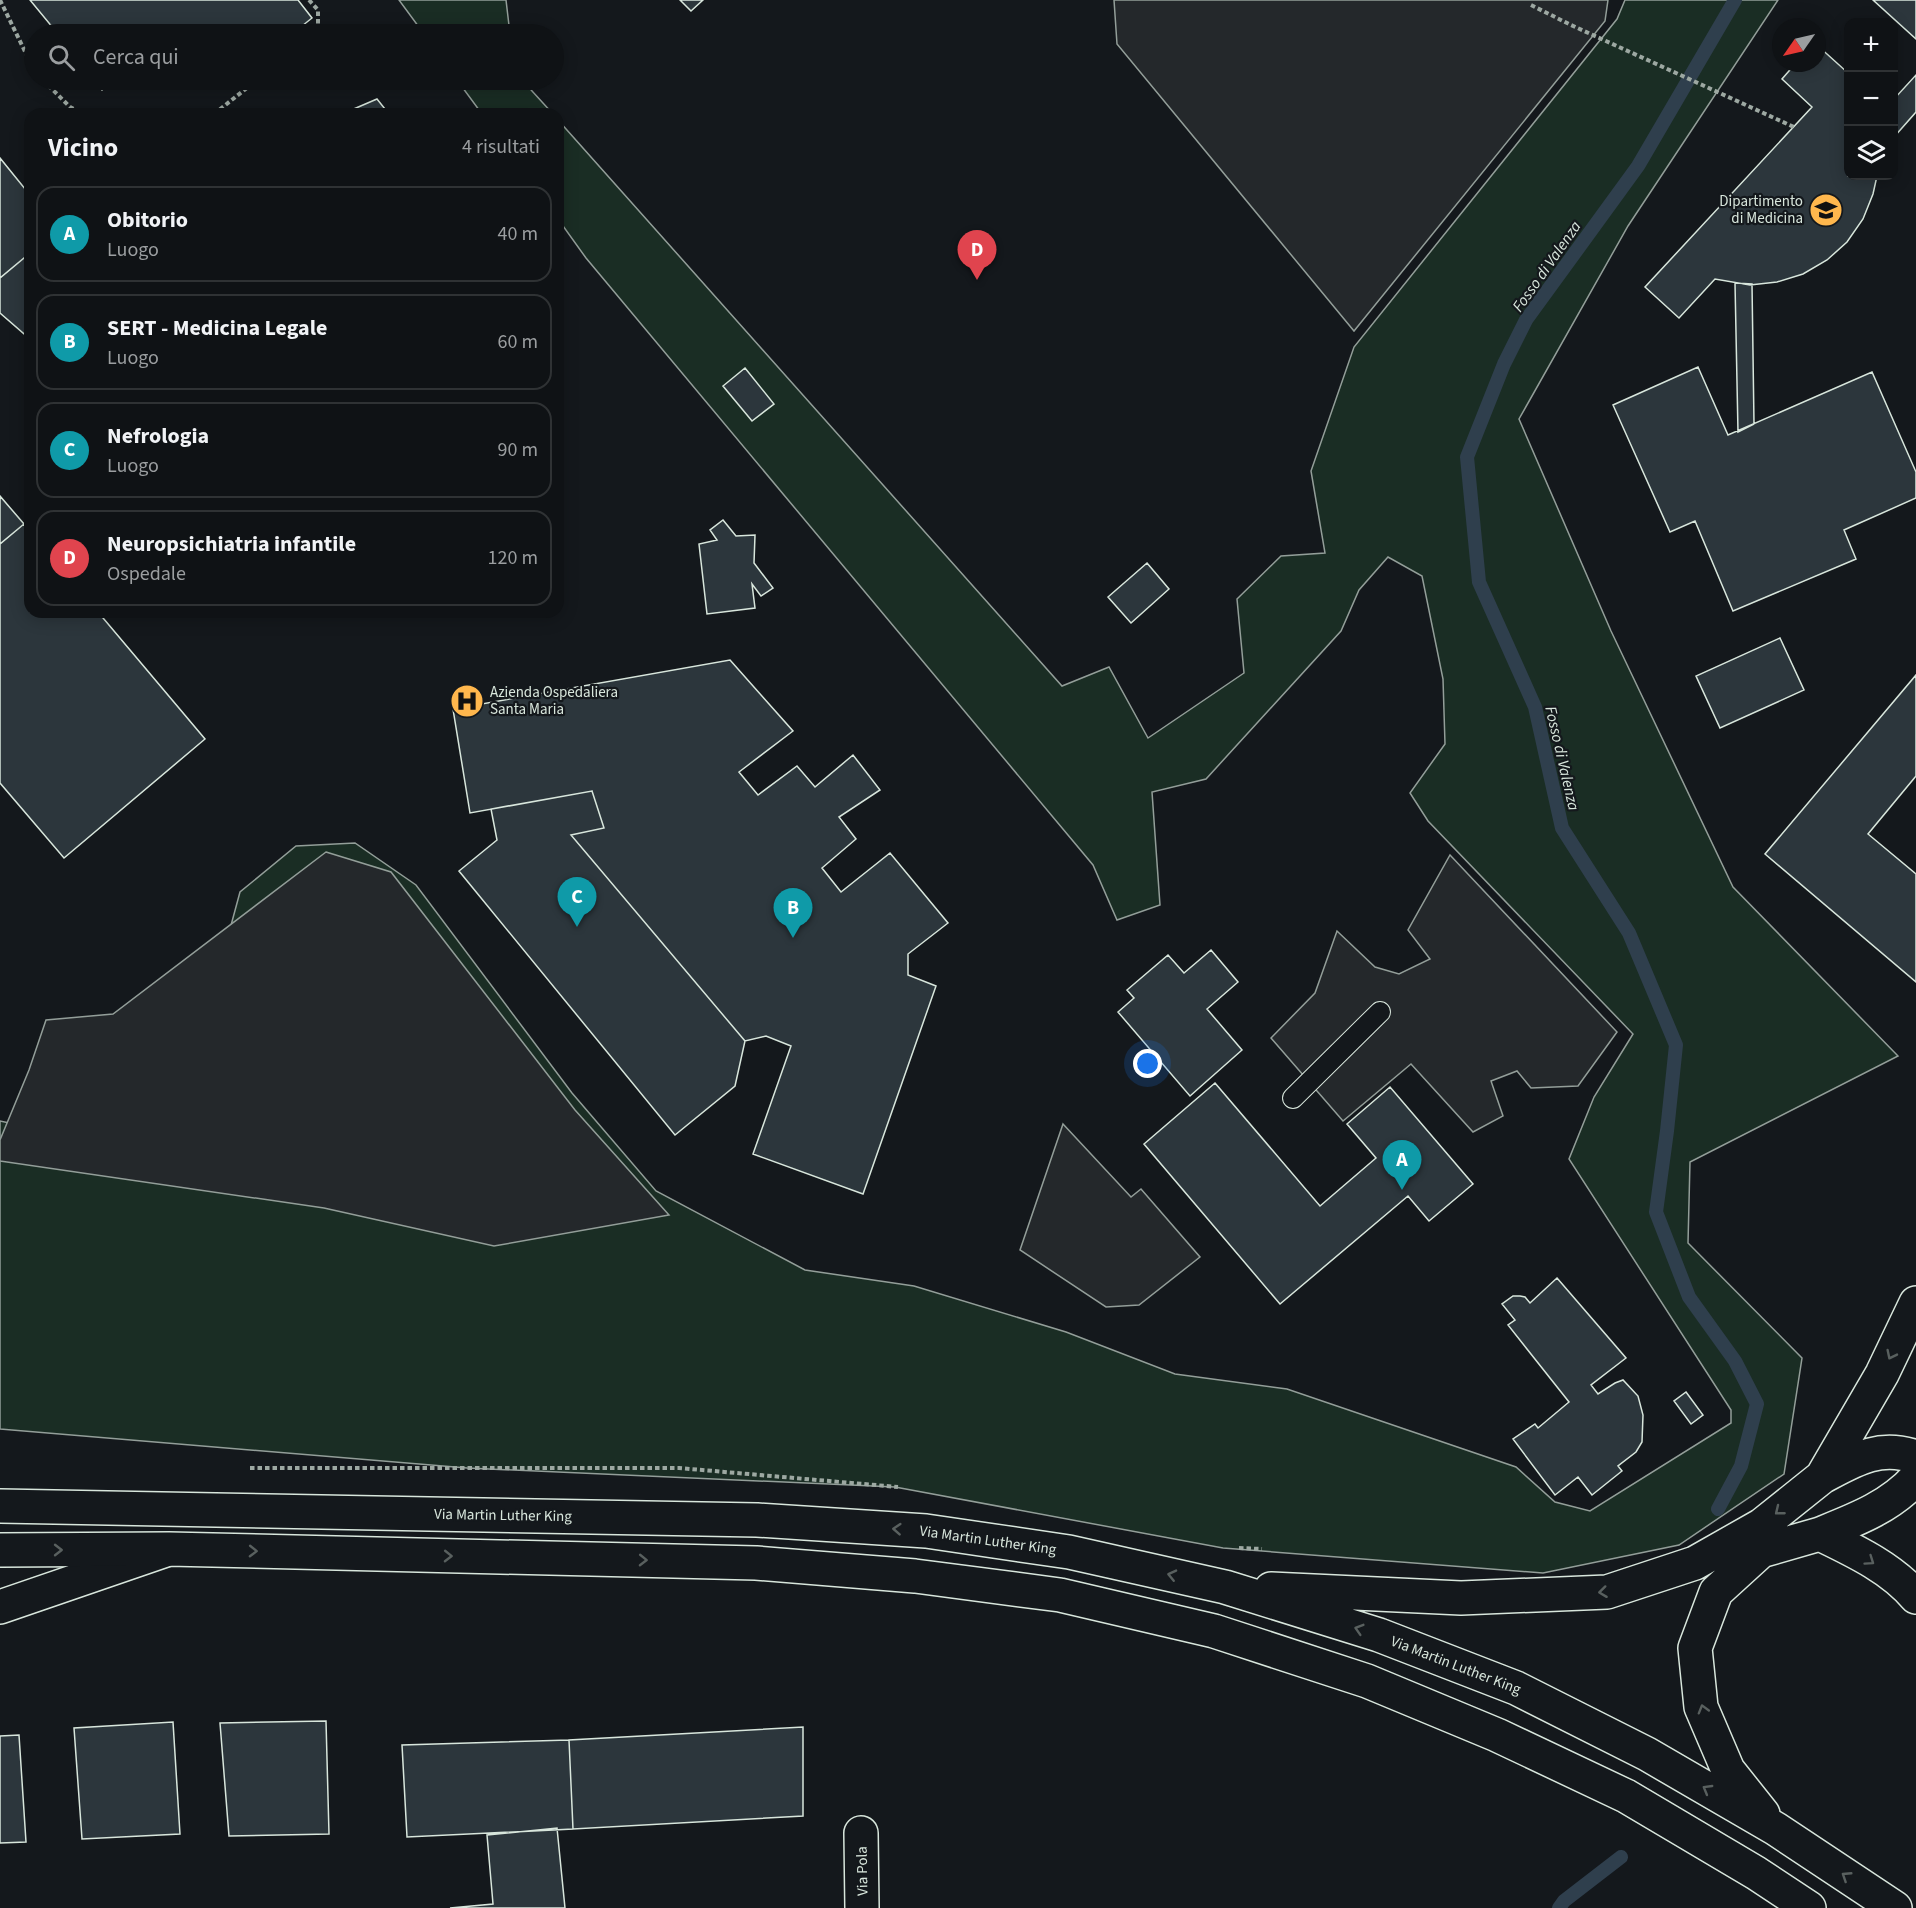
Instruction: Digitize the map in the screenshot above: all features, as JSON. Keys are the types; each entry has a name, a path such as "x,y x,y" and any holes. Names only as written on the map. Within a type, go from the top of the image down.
{"main road":[{"path":"1821,1477 1882,1374 1916,1303"},
{"path":"1225,1587 1461,1598 1607,1592 1695,1563 1762,1525 1821,1477 1863,1455 1901,1452 1916,1457"},
{"path":"1776,1829 1728,1770 1701,1707 1695,1648 1716,1592 1761,1551 1820,1534 1872,1513 1905,1490 1916,1478"},
{"name":"Via Martin Luther King","path":"0,1506 757,1520 926,1531 1068,1552 1225,1587 1379,1635 1516,1688 1647,1754 1776,1829 1895,1908"},
{"path":"1820,1534 1859,1553 1908,1587 1916,1597"},
{"path":"0,1550 169,1549 756,1563 915,1576 1060,1594 1214,1631 1367,1681 1497,1735 1626,1796 1756,1873 1809,1908"},
{"path":"0,1607 169,1549"},
{"name":"Via Pola","path":"861,1833 862,1908"}],"lane":[{"path":"1293,1098 1380,1012"}],"path":[{"path":"0,0 24,49"},
{"path":"309,0 318,10 318,24"},
{"path":"1531,5 1794,127"},
{"path":"53,90 72,108"},
{"path":"222,108 244,90"}],"green space":[{"path":"399,0 506,0 509,24 417,24"},
{"path":"1625,0 1778,0 1628,226 1519,419 1611,631 1733,887 1898,1056 1690,1162 1688,1243 1802,1358 1784,1474 1679,1545 1543,1573 1223,1548 895,1487 467,1468 0,1429 0,1121 207,1165 210,1003 240,892 296,846 355,843 416,885 572,1093 656,1191 805,1270 914,1286 1066,1332 1175,1374 1287,1389 1516,1467 1555,1502 1590,1511 1731,1423 1731,1410 1569,1159 1594,1097 1633,1034 1428,821 1410,793 1445,744 1443,679 1422,576 1388,557 1359,590 1341,631 1206,779 1152,792 1160,905 1117,920 1093,865 586,258 564,227 564,127 1062,686 1109,667 1148,738 1244,673 1237,599 1281,556 1325,553 1311,471 1354,347 1617,19"},
{"path":"464,90 531,90 548,108 478,108"}],"shaded area":[{"path":"1114,0 1608,0 1605,21 1354,331 1117,44"},
{"path":"326,852 391,872 575,1110 669,1215 494,1246 324,1208 0,1161 0,1140 29,1070 46,1020 113,1014"},
{"path":"1450,855 1617,1032 1578,1086 1531,1088 1517,1071 1491,1081 1503,1116 1473,1132 1411,1064 1343,1121 1271,1038 1315,993 1337,931 1375,967 1399,974 1430,959 1408,930"},
{"path":"1063,1124 1131,1197 1141,1189 1200,1257 1139,1305 1106,1307 1020,1250"}],"building":[{"path":"30,0 298,0 312,18 304,24 50,24"},
{"path":"680,0 703,0 691,11"},
{"path":"1873,0 1916,0 1916,39 1898,23 1898,18 1893,18"},
{"path":"1826,53 1844,69 1844,180 1876,180 1863,219 1847,242 1827,260 1803,274 1777,282 1750,285 1715,279 1679,318 1645,287 1812,107 1782,79 1788,72 1826,72"},
{"path":"1916,75 1916,112 1898,132 1898,126 1898,95"},
{"path":"377,99 384,108 356,108"},
{"path":"0,158 24,188 24,258 0,278"},
{"path":"24,258 24,334 0,313 0,278"},
{"path":"1735,283 1752,284 1754,424 1738,432"},
{"path":"1698,367 1728,435 1872,372 1916,472 1916,498 1844,530 1856,559 1733,611 1695,521 1670,532 1613,405"},
{"path":"745,368 774,404 752,421 723,386"},
{"path":"0,496 24,524 0,544"},
{"path":"723,520 736,536 755,535 754,563 773,588 761,596 752,584 755,608 707,614 699,544 717,540 710,530"},
{"path":"24,524 24,618 103,618 205,739 64,858 0,783 0,544"},
{"path":"1147,563 1169,589 1131,623 1108,597"},
{"path":"1780,638 1804,690 1720,728 1696,676"},
{"path":"730,660 793,731 739,772 758,795 797,766 815,787 853,755 880,790 839,817 856,839 822,868 841,892 890,853 948,923 908,954 908,975 936,986 863,1194 753,1154 791,1046 766,1036 745,1041 571,835 604,828 592,791 470,813 453,709"},
{"path":"1916,675 1916,776 1868,834 1916,874 1916,982 1765,854"},
{"path":"592,791 604,828 571,835 745,1041 735,1086 675,1135 459,871 497,840 491,809"},
{"path":"1211,950 1238,982 1207,1009 1242,1050 1190,1096 1118,1012 1134,998 1127,990 1168,955 1184,973"},
{"path":"1215,1083 1320,1206 1376,1158 1347,1124 1390,1087 1473,1184 1429,1221 1408,1196 1280,1304 1144,1144"},
{"path":"1557,1278 1626,1358 1591,1385 1598,1394 1623,1380 1638,1396 1643,1415 1642,1442 1636,1452 1618,1466 1622,1471 1592,1495 1578,1477 1555,1495 1513,1439 1535,1424 1538,1428 1569,1402 1508,1325 1515,1320 1502,1304 1513,1296 1525,1297 1530,1303"},
{"path":"1686,1392 1703,1415 1691,1424 1674,1401"},
{"path":"326,1721 329,1834 229,1836 220,1723"},
{"path":"173,1722 180,1834 82,1839 74,1728"},
{"path":"803,1727 803,1816 573,1829 569,1740"},
{"path":"19,1735 26,1842 0,1843 0,1736"},
{"path":"569,1740 573,1829 407,1837 402,1745"},
{"path":"557,1828 565,1908 450,1908 493,1904 487,1835"}],"waterway":[{"name":"Fosso di Valenza","path":"1718,1509 1741,1466 1757,1404 1735,1361 1689,1297 1656,1212 1676,1045 1629,933 1562,828 1535,707 1479,582 1467,457 1504,364 1526,320 1638,166 1735,0"},
{"name":"Fosso di Valenza","path":"1559,1908 1564,1901 1621,1857"}],"place":[{"name":"Dipartimento di Medicina","path":"1826,210"},
{"name":"Neuropsichiatria infantile","path":"977,280"},
{"name":"Azienda Ospedaliera Santa Maria","path":"467,701"},
{"name":"Nefrologia","path":"577,927"},
{"name":"SERT - Medicina Legale","path":"793,938"},
{"name":"Obitorio","path":"1402,1190"}]}
